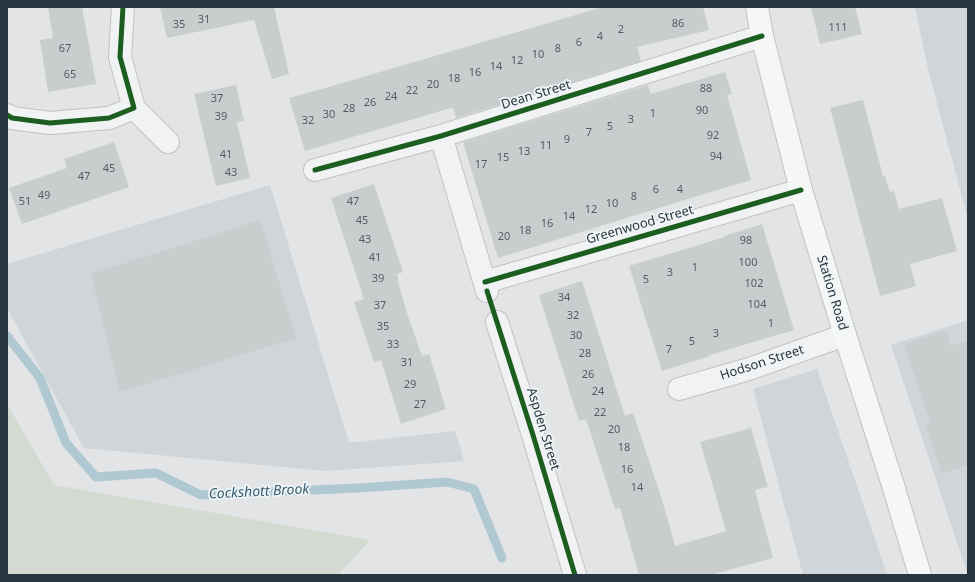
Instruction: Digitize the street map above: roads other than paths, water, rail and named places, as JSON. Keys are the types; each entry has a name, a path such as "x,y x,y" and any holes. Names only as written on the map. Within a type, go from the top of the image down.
{"main road":[{"name":"Station Road","path":"757,7 762,36 801,190 920,575"}],"street":[{"path":"123,7 120,57 134,108 168,142"},
{"name":"Dean Street","path":"316,170 441,136 762,36"},
{"path":"7,115 12,118 50,123 109,118 134,108"},
{"name":"Greenwood Street","path":"441,136 486,287 801,190"},
{"name":"Aspden Street","path":"497,322 575,575"},
{"name":"Hodson Street","path":"679,389 749,368 845,335"}],"waterway":[{"name":"Cockshott Brook","path":"7,336 40,378 66,443 96,477 156,473 201,495 358,488 447,482 474,489 502,558"}]}
